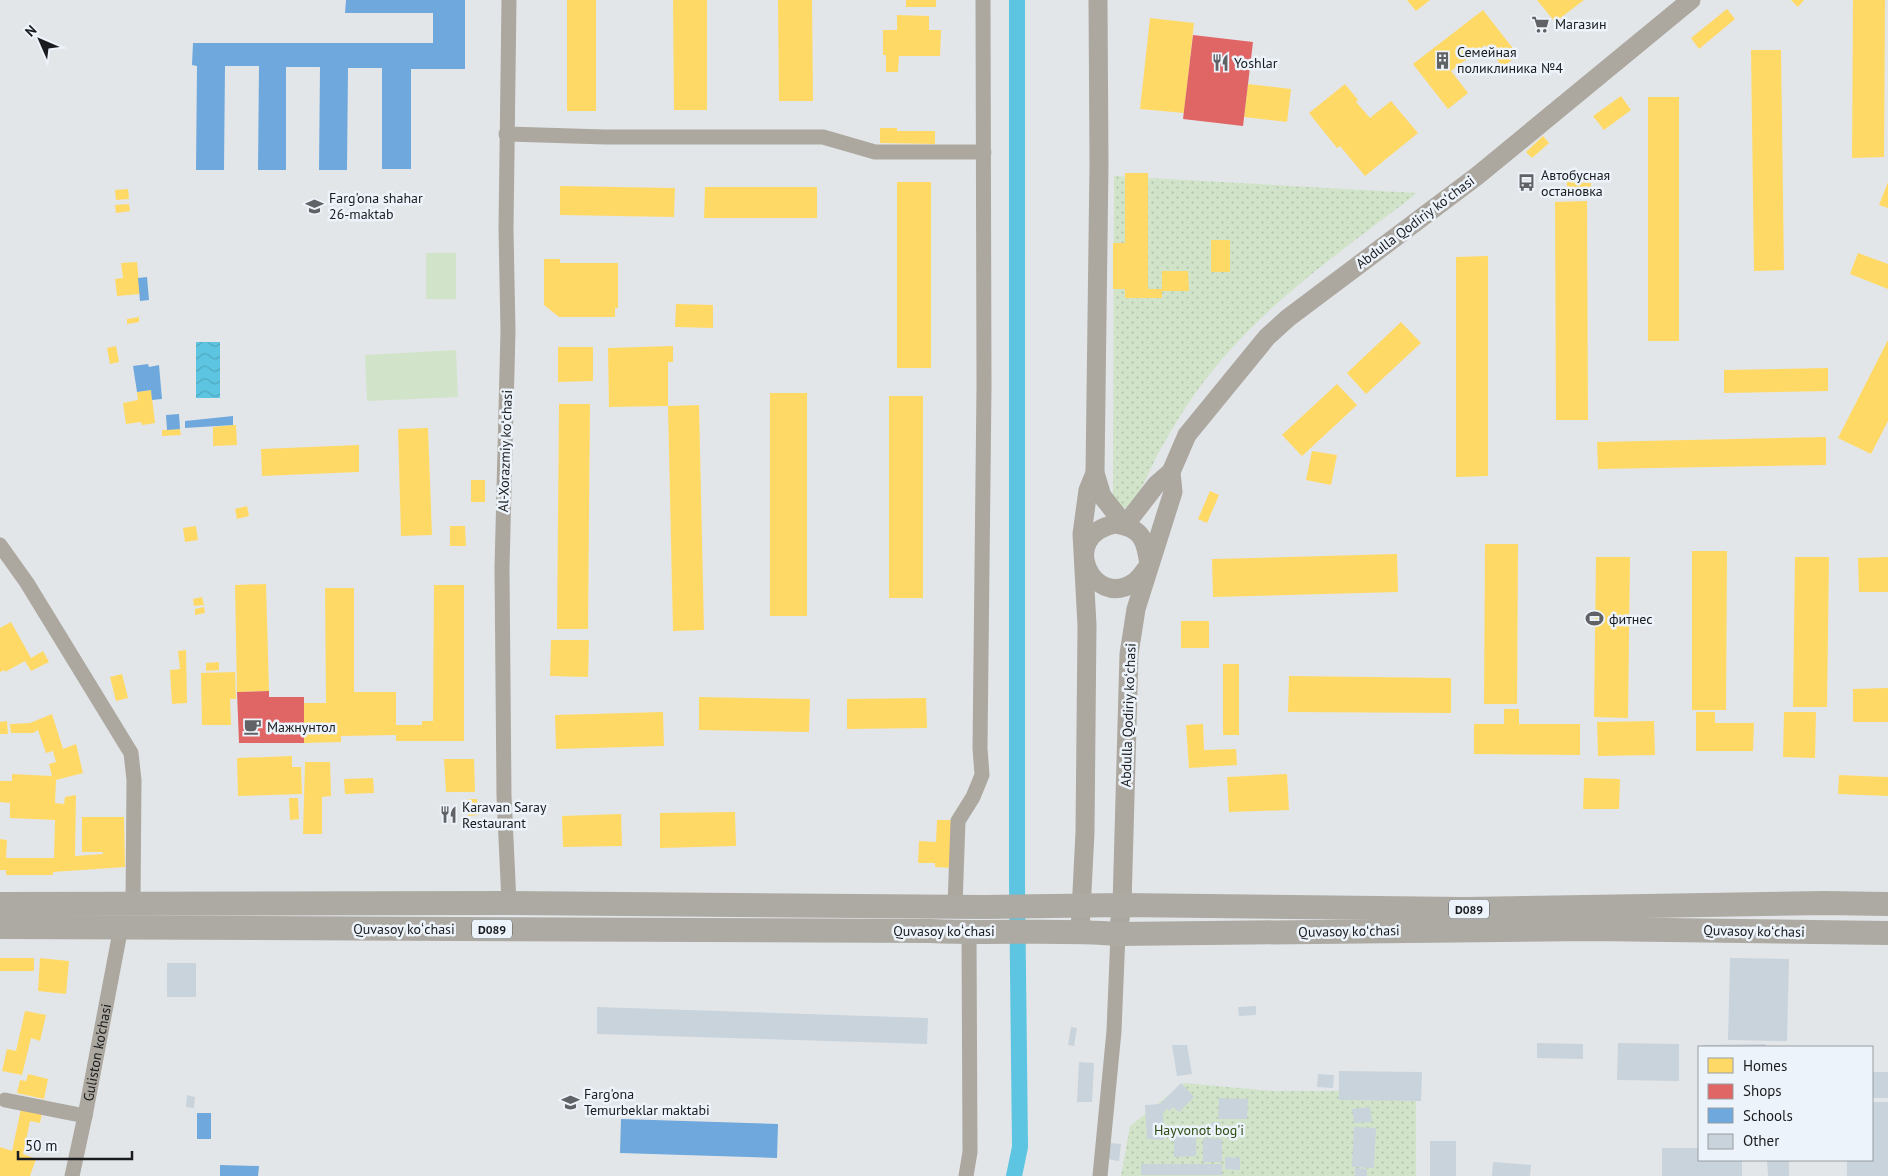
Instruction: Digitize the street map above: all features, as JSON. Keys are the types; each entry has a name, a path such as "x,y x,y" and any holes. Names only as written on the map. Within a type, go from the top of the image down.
{"main road":[{"name":"Quvasoy koʻchasi","path":"0,904 1122,905 1464,909 1824,903 1888,904"},
{"name":"Quvasoy koʻchasi","path":"0,927 1080,931 1118,934 1591,929 1888,933"}],"street":[{"name":"Al-Xorazmiy koʻchasi","path":"509,0 506,134 508,331 502,578 504,796 509,903"},
{"path":"967,906 958,821 973,797 982,775 980,748 984,152 983,0"},
{"path":"1098,0 1099,164 1095,473 1102,496 1125,526"},
{"name":"Abdulla Qodiriy koʻchasi","path":"1125,526 1156,484 1171,472 1187,435 1267,336 1288,318 1476,176 1691,0"},
{"path":"506,134 605,137 823,137 875,152 984,152"},
{"name":"Abdulla Qodiriy koʻchasi","path":"1118,934 1122,905 1129,654 1136,609 1173,492 1171,472"},
{"path":"1080,931 1085,832 1087,625 1082,534 1088,490 1095,473"},
{"path":"1114,524 1125,526 1134,530 1142,537 1146,546 1149,566 1133,583 1113,588 1094,580 1084,561 1084,550 1088,540 1104,526 1114,524"},
{"path":"0,545 27,583 131,753 134,780 132,903"},
{"name":"Guliston ko'chasi","path":"72,1176 121,927"},
{"path":"966,1176 970,1152 977,932"},
{"path":"1100,1176 1114,1032 1118,934"},
{"path":"6,1100 85,1116"}],"green space":[{"path":"1114,176 1417,193 1287,294 1240,340 1201,385 1186,406 1159,452 1141,488 1127,508 1122,508 1113,497"},
{"path":"426,253 456,253 456,299 426,299"},
{"path":"456,350 458,397 367,401 365,355"},
{"name":"Hayvonot bog'i","path":"1184,1083 1273,1091 1416,1091 1416,1176 1121,1176 1130,1126"}],"water":[{"path":"196,342 220,342 220,398 196,398"}],"building: Homes":[{"path":"567,0 596,0 596,111 567,111"},
{"path":"673,0 707,0 707,110 674,110"},
{"path":"778,0 812,0 813,101 779,101"},
{"path":"906,0 936,0 936,7 906,7"},
{"path":"1407,0 1430,0 1416,11"},
{"path":"1537,0 1584,0 1555,22"},
{"path":"1791,0 1804,0 1798,7"},
{"path":"1853,0 1885,0 1884,157 1852,158"},
{"path":"1727,9 1735,19 1699,49 1691,38"},
{"name":"Семейная поликлиника №4","path":"1483,10 1518,55 1503,67 1485,45 1451,71 1468,93 1448,109 1413,64"},
{"path":"897,15 929,16 929,30 941,30 940,56 899,56 898,72 886,72 886,55 883,55 883,30 897,30"},
{"path":"1150,18 1194,23 1184,113 1140,109"},
{"path":"1751,50 1781,50 1784,270 1754,271"},
{"path":"1248,84 1291,89 1287,122 1244,117"},
{"path":"1345,84 1358,100 1356,102 1370,118 1391,101 1418,133 1365,176 1340,146 1337,148 1309,113"},
{"path":"1621,96 1631,110 1604,130 1593,116"},
{"path":"1648,97 1679,97 1679,341 1648,341"},
{"path":"880,128 897,128 897,131 935,131 935,144 880,143"},
{"path":"1543,136 1549,143 1532,158 1526,152"},
{"path":"1125,173 1148,173 1148,289 1162,289 1162,271 1188,271 1189,291 1162,291 1162,298 1125,298 1125,289 1113,289 1113,243 1125,243"},
{"path":"897,182 931,182 931,368 897,368"},
{"path":"1567,182 1591,183 1591,198 1567,197"},
{"path":"1888,182 1888,208 1879,205"},
{"path":"560,186 675,188 674,217 560,215"},
{"path":"705,187 817,187 817,218 704,218"},
{"path":"128,189 129,199 116,200 115,190"},
{"path":"1587,201 1588,420 1556,420 1555,202"},
{"path":"129,204 130,211 116,213 115,205"},
{"path":"1211,240 1230,240 1230,272 1211,272"},
{"path":"1858,253 1888,264 1888,289 1850,274"},
{"path":"1488,256 1488,476 1456,477 1456,257"},
{"path":"544,259 560,259 560,263 618,263 618,308 615,308 615,317 559,317 544,305"},
{"path":"137,262 140,294 117,296 115,279 123,278 121,263"},
{"path":"676,304 713,305 713,328 675,327"},
{"path":"139,317 139,322 127,324 127,319"},
{"path":"1401,322 1421,343 1366,394 1347,373"},
{"path":"1888,340 1888,421 1871,454 1838,438"},
{"path":"116,346 119,362 110,364 107,348"},
{"path":"673,346 673,362 668,362 668,406 609,407 608,348"},
{"path":"558,347 593,347 593,381 558,382"},
{"path":"1828,368 1828,391 1724,393 1724,370"},
{"path":"1337,384 1357,405 1302,456 1282,435"},
{"path":"151,390 155,423 142,425 141,422 126,424 123,403 138,400 137,392"},
{"path":"770,393 807,393 807,616 770,616"},
{"path":"889,396 923,396 923,598 889,598"},
{"path":"559,404 590,404 588,629 557,629"},
{"path":"699,405 704,630 673,631 668,406"},
{"path":"236,425 237,445 213,446 213,427"},
{"path":"428,428 432,535 401,536 398,429"},
{"path":"180,429 181,435 162,436 162,430"},
{"path":"1826,437 1826,465 1598,469 1597,442"},
{"path":"359,445 359,472 262,476 261,449"},
{"path":"1312,451 1337,455 1331,485 1306,480"},
{"path":"471,480 485,480 485,502 471,502"},
{"path":"1210,491 1219,495 1207,523 1198,519"},
{"path":"247,506 249,516 237,519 235,509"},
{"path":"196,526 198,540 185,542 183,528"},
{"path":"450,526 465,526 466,546 450,546"},
{"path":"1485,544 1518,544 1517,704 1484,704"},
{"path":"1692,551 1727,551 1726,710 1692,710"},
{"path":"1397,554 1398,592 1213,597 1212,559"},
{"path":"1596,557 1630,557 1628,718 1594,717"},
{"path":"1795,557 1829,557 1827,707 1793,707"},
{"path":"1888,557 1888,592 1859,592 1858,558"},
{"path":"266,584 269,691 237,692 235,585"},
{"path":"434,585 464,585 464,741 396,741 396,735 341,736 341,742 304,743 304,703 326,703 325,588 354,588 354,692 396,692 396,725 422,725 422,721 433,721"},
{"path":"202,597 204,605 194,606 193,599"},
{"path":"204,607 205,613 195,615 195,609"},
{"path":"1181,621 1209,621 1209,648 1181,648"},
{"path":"11,622 31,658 43,651 49,662 31,671 25,661 5,672 5,670 0,672 0,628"},
{"path":"551,640 589,640 588,677 550,676"},
{"path":"186,650 187,703 172,704 170,670 180,669 178,651"},
{"path":"219,662 219,670 206,671 206,663"},
{"path":"1223,664 1239,664 1239,735 1223,735"},
{"path":"235,672 236,699 230,699 231,725 202,725 201,673"},
{"path":"122,674 128,698 116,701 110,677"},
{"path":"1289,676 1451,678 1451,713 1288,712"},
{"path":"1888,688 1888,722 1853,722 1853,689"},
{"path":"699,697 810,699 809,732 699,730"},
{"path":"926,698 927,728 847,729 847,699"},
{"path":"1504,709 1519,709 1519,724 1580,724 1580,755 1474,754 1474,724 1504,724"},
{"path":"663,712 664,746 556,749 555,715"},
{"path":"1696,712 1715,712 1715,723 1754,723 1753,751 1696,751"},
{"path":"1784,712 1816,712 1815,758 1783,757"},
{"path":"52,714 63,749 76,744 83,773 56,780 55,803 64,804 65,797 76,795 75,856 103,854 103,852 82,852 82,817 124,817 125,867 53,872 53,875 6,875 6,870 0,870 0,839 7,840 6,858 54,858 55,820 10,818 10,803 0,802 0,781 12,781 12,774 52,776 49,764 56,762 53,751 46,753 38,730 33,733 11,733 10,724 30,723"},
{"path":"7,721 8,734 0,734 0,722"},
{"path":"1654,721 1655,755 1598,756 1597,722"},
{"path":"1203,724 1204,750 1236,749 1237,765 1189,768 1186,725"},
{"path":"292,756 292,767 301,767 302,794 238,796 237,758"},
{"path":"444,759 474,759 475,792 446,792"},
{"path":"305,762 330,762 331,796 322,797 322,834 303,834"},
{"path":"1287,774 1289,810 1229,812 1227,777"},
{"path":"1839,775 1888,777 1888,796 1838,794"},
{"path":"373,778 374,793 345,794 344,779"},
{"path":"1584,778 1620,779 1619,809 1583,809"},
{"path":"289,798 298,798 299,819 290,820"},
{"path":"467,799 477,799 478,815 468,816"},
{"path":"735,812 736,846 660,848 660,813"},
{"path":"621,814 622,846 563,847 562,816"},
{"path":"937,820 954,820 952,868 935,867 935,863 918,863 919,841 936,842"},
{"path":"0,958 34,958 34,971 0,971"},
{"path":"40,958 69,961 66,994 38,991"},
{"path":"25,1011 46,1015 40,1041 31,1038 22,1075 2,1071 7,1049 16,1051"},
{"path":"28,1074 48,1079 44,1099 17,1093 20,1080 26,1081"},
{"path":"21,1109 42,1113 40,1123 30,1121 23,1154 36,1159 30,1176 0,1176 0,1147 12,1151"}],"building: Shops":[{"name":"Yoshlar","path":"1193,35 1253,42 1243,126 1183,119"},
{"path":"269,691 269,697 304,697 304,743 239,743 237,692"}],"building: Schools":[{"path":"346,0 465,0 465,69 411,69 411,169 382,169 382,68 348,68 347,170 319,170 320,67 286,67 286,170 258,170 259,66 225,66 224,170 196,170 197,66 192,65 193,43 433,43 433,13 345,13"},
{"path":"147,277 149,300 140,301 138,278"},
{"path":"148,364 149,367 159,365 162,399 152,400 151,390 137,392 133,366"},
{"path":"179,414 180,429 167,430 166,415"},
{"path":"233,416 233,425 185,428 185,421"},
{"path":"197,1113 211,1113 211,1139 197,1139"},
{"path":"621,1119 778,1124 777,1158 620,1153"},
{"path":"220,1165 259,1166 258,1176 220,1176"}],"building: Other":[{"path":"1730,958 1789,959 1787,1041 1728,1040"},
{"path":"167,963 196,963 196,997 167,997"},
{"path":"1256,1006 1256,1015 1239,1016 1238,1007"},
{"path":"597,1007 928,1018 927,1044 597,1034"},
{"path":"1071,1027 1077,1028 1074,1046 1068,1045"},
{"path":"1537,1043 1583,1044 1583,1059 1537,1058"},
{"path":"1618,1043 1679,1044 1679,1081 1617,1080"},
{"path":"1766,1044 1766,1046 1702,1046"},
{"path":"1172,1045 1187,1045 1192,1074 1177,1076"},
{"path":"1079,1062 1094,1063 1092,1102 1077,1102"},
{"path":"1339,1071 1422,1072 1421,1101 1339,1100"},
{"path":"1873,1072 1888,1072 1888,1098 1873,1098"},
{"path":"1318,1074 1334,1075 1333,1088 1317,1087"},
{"path":"1181,1083 1194,1097 1179,1112 1173,1107 1169,1111 1167,1108 1163,1113 1164,1140 1147,1139 1145,1105 1160,1104"},
{"path":"187,1095 195,1097 194,1108 186,1107"},
{"path":"1219,1098 1248,1099 1247,1119 1218,1119"},
{"path":"1873,1102 1888,1102 1888,1176 1847,1176 1847,1161 1873,1161"},
{"path":"1370,1107 1372,1122 1354,1123 1352,1109"},
{"path":"1211,1122 1220,1122 1220,1135 1211,1135"},
{"path":"1354,1127 1376,1128 1374,1168 1352,1167"},
{"path":"1174,1136 1196,1136 1196,1156 1174,1157"},
{"path":"1203,1138 1222,1139 1222,1162 1203,1162"},
{"path":"1430,1141 1456,1141 1456,1176 1430,1176"},
{"path":"1109,1143 1121,1144 1119,1161 1107,1159"},
{"path":"1662,1148 1698,1148 1698,1161 1742,1161 1742,1176 1662,1176"},
{"path":"1225,1157 1240,1158 1240,1170 1225,1169"},
{"path":"1767,1161 1789,1161 1789,1176 1768,1176"},
{"path":"1493,1162 1531,1165 1530,1176 1492,1176"},
{"path":"1141,1164 1222,1164 1222,1175 1141,1175"},
{"path":"1355,1168 1367,1169 1367,1176 1355,1176"}],"waterway":[{"path":"1014,1176 1020,1147 1017,883 1017,0"}],"place":[{"name":"Магазин","path":"1541,24"},
{"name":"Семейная поликлиника №4","path":"1443,60"},
{"name":"Yoshlar","path":"1220,63"},
{"name":"Автобусная остановка","path":"1527,183"},
{"name":"Farg'ona shahar 26-maktab","path":"315,206"},
{"name":"фитнес","path":"1595,619"},
{"name":"Мажнунтол","path":"253,727"},
{"name":"Karavan Saray Restaurant","path":"448,815"},
{"name":"Farg'ona Temurbeklar maktabi","path":"570,1102"}]}
